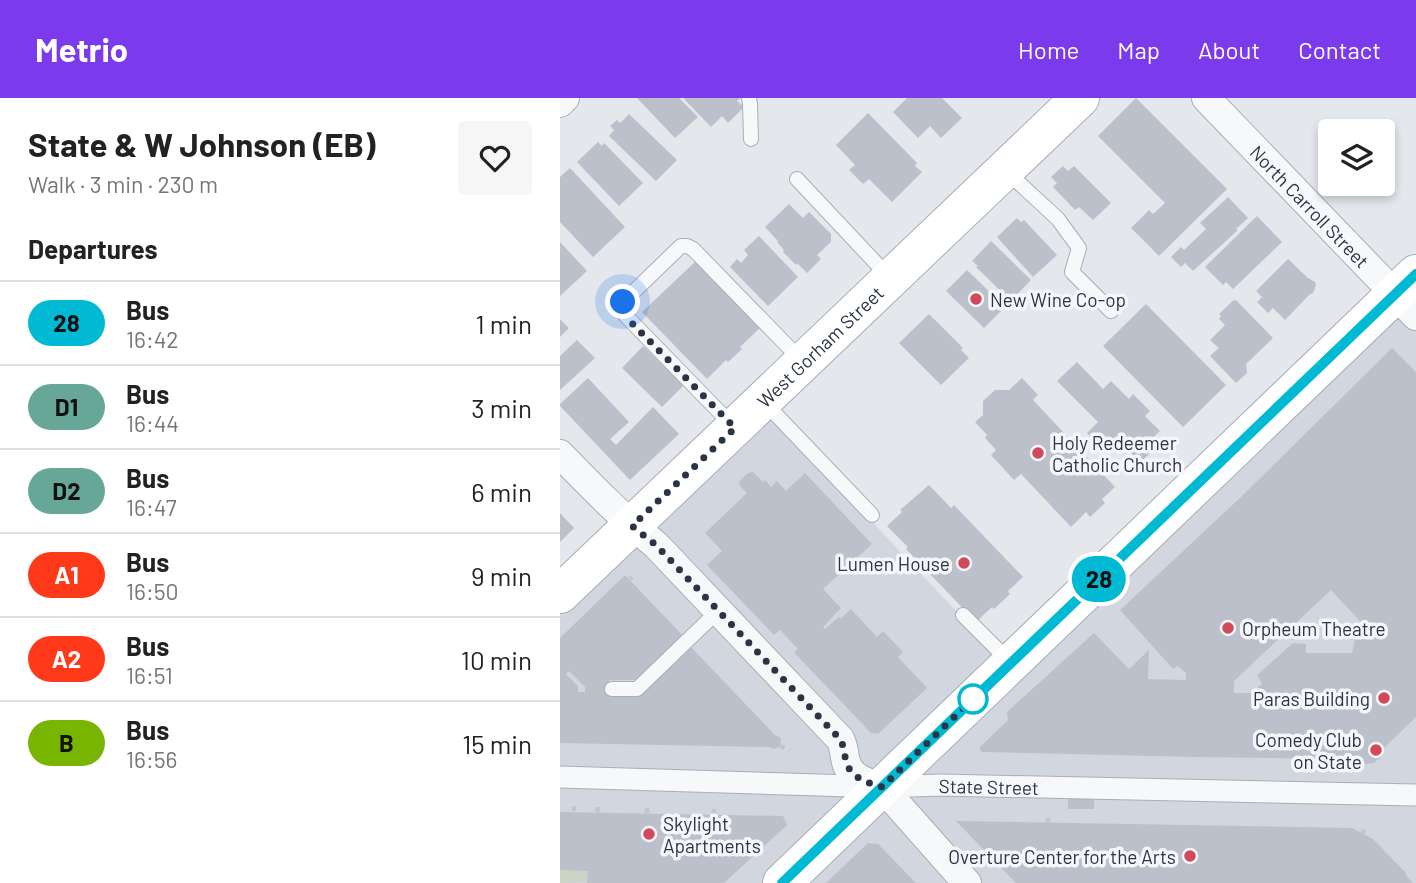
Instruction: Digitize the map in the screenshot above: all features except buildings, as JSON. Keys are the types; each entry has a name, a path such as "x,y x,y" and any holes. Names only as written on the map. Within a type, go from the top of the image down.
{"main road":[{"name":"West Gorham Street","path":"560,594 1080,98"},
{"path":"782,883 1012,663 1409,295"}],"street":[{"path":"560,103 565,98"},
{"name":"North Carroll Street","path":"1206,98 1409,295"},
{"path":"560,453 632,526 656,545 842,742 846,764 852,773 882,787 967,883"},
{"name":"State Street","path":"560,776 882,787 940,785 1416,795"}],"lane":[{"path":"749,98 751,139"},
{"path":"1005,170 1058,219 1079,248 1072,272 1111,311"},
{"path":"797,178 891,279"},
{"path":"735,428 625,316 623,302 644,280 681,246 693,249 804,362"},
{"path":"764,401 872,515"},
{"path":"612,689 636,689 718,611"},
{"path":"963,615 1012,663"}],"path":[{"path":"780,746 790,750"},
{"path":"1362,834 1366,825"}],"shaded area":[{"path":"1395,294 1416,316 1416,883 560,883 560,594 761,404 1008,666"}],"green space":[{"path":"560,870 588,871 587,882 560,883"}],"bus line":[{"name":"28","path":"782,883 1416,274"}],"place":[{"name":"New Wine Co-op","path":"976,299"},
{"name":"Holy Redeemer Catholic Church","path":"1038,453"},
{"name":"Lumen House","path":"964,563"},
{"name":"Orpheum Theatre","path":"1228,628"},
{"name":"Paras Building","path":"1384,698"},
{"name":"Comedy Club on State","path":"1376,750"},
{"name":"Skylight Apartments","path":"649,834"},
{"name":"Overture Center for the Arts","path":"1190,856"}],"route":[{"path":"623,302 625,316 735,428 632,526 656,545 840,739 848,768 867,782 882,787 973,699"}]}
